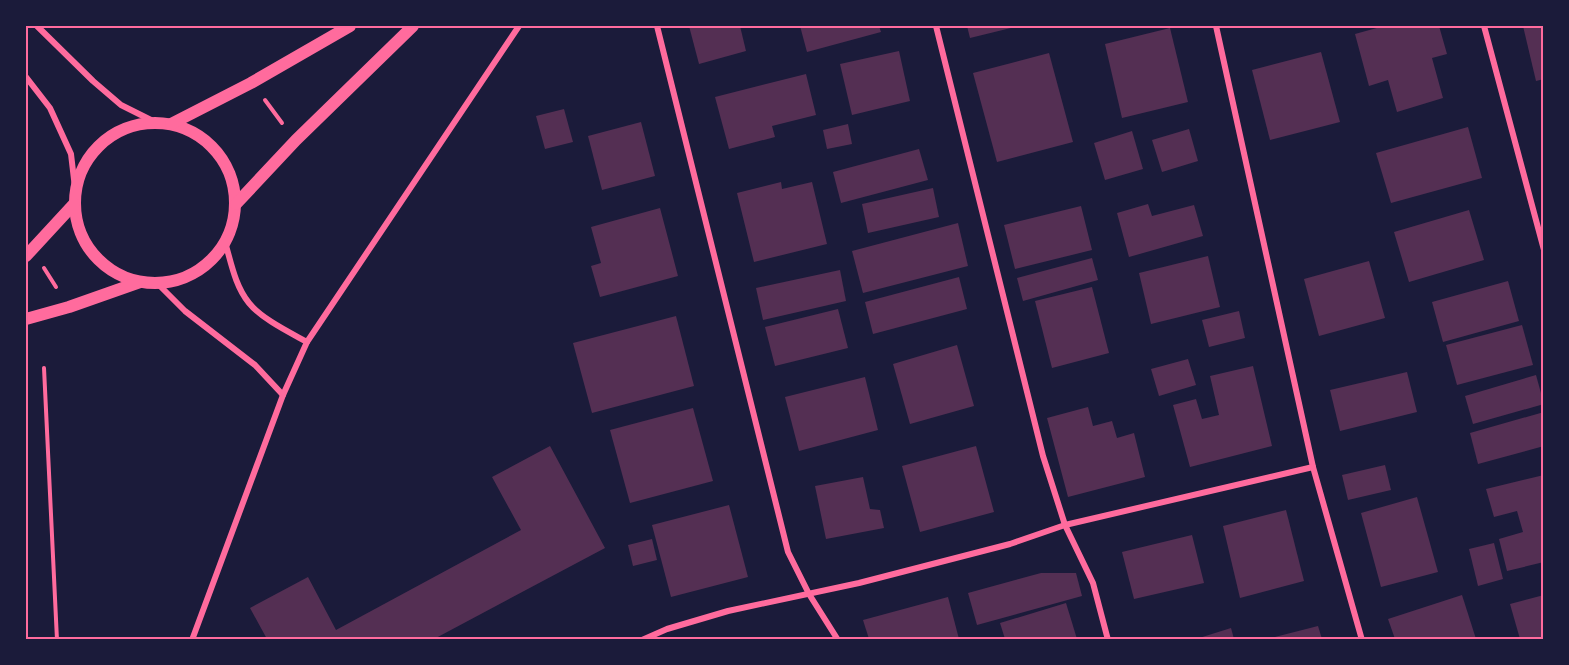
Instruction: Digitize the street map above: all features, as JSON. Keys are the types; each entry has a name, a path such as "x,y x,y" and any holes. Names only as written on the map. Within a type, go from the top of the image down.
{"main road":[{"path":"171,124 251,83 350,26"},
{"path":"236,204 296,140 413,26"},
{"path":"155,122 171,124 197,134 218,152 232,176 236,204 234,218 225,242 210,262 189,276 157,283 140,282 122,276 105,266 88,249 78,228 74,204 75,188 82,167 95,148 113,134 133,125 155,122"},
{"path":"29,253 74,204"},
{"path":"26,319 69,307 140,282"}],"street":[{"path":"37,26 121,105 155,122"},
{"path":"192,639 283,394 307,342 519,26"},
{"path":"657,26 788,552 809,594 838,639"},
{"path":"936,26 1043,456 1065,525 1093,583 1108,639"},
{"path":"1216,26 1313,467 1362,639"},
{"path":"1484,26 1544,250"},
{"path":"26,77 50,108 71,154 75,188"},
{"path":"225,242 234,275 249,303 276,324 307,342"},
{"path":"157,283 185,311 255,365 283,394"},
{"path":"642,639 728,611 809,594 1010,544 1065,525 1313,467"}],"path":[{"path":"251,83 296,140"},
{"path":"29,253 69,307"},
{"path":"44,368 57,639"}],"building":[{"path":"689,26 740,26 746,51 699,64"},
{"path":"800,26 879,26 881,32 807,52"},
{"path":"967,26 1019,26 970,38"},
{"path":"1384,26 1439,26 1447,54 1432,58 1443,98 1397,112 1388,80 1369,86 1355,34"},
{"path":"1523,26 1544,26 1544,79 1536,81"},
{"path":"1170,28 1188,102 1122,118 1105,44"},
{"path":"899,51 910,101 852,115 840,64"},
{"path":"1321,52 1340,122 1270,140 1252,70"},
{"path":"1049,53 1073,142 997,162 973,73"},
{"path":"806,74 816,115 772,126 775,137 729,149 715,97"},
{"path":"564,109 573,142 545,149 536,116"},
{"path":"641,122 655,176 602,190 588,136"},
{"path":"848,124 852,144 827,149 823,130"},
{"path":"1468,127 1482,178 1391,203 1376,153"},
{"path":"1189,129 1198,161 1162,172 1152,140"},
{"path":"1132,131 1143,169 1105,180 1094,143"},
{"path":"919,149 928,180 841,203 833,172"},
{"path":"781,182 782,189 812,182 827,244 754,262 737,193"},
{"path":"933,188 939,217 868,233 862,204"},
{"path":"1148,204 1152,216 1194,205 1203,236 1129,257 1117,213"},
{"path":"1081,206 1092,250 1015,269 1004,225"},
{"path":"660,208 678,276 600,297 591,266 601,263 591,227"},
{"path":"1469,210 1484,260 1409,282 1394,232"},
{"path":"958,223 968,266 863,293 852,251"},
{"path":"1208,256 1220,307 1151,324 1139,273"},
{"path":"1092,258 1098,280 1023,301 1017,278"},
{"path":"1369,261 1385,318 1319,336 1304,279"},
{"path":"840,270 846,301 763,320 756,288"},
{"path":"959,277 967,309 873,334 865,302"},
{"path":"1508,281 1519,321 1443,342 1432,302"},
{"path":"1092,287 1109,353 1052,368 1035,301"},
{"path":"838,309 848,348 775,366 765,327"},
{"path":"1239,311 1245,338 1209,347 1202,320"},
{"path":"676,316 694,386 592,413 573,343"},
{"path":"1522,325 1533,365 1457,385 1446,345"},
{"path":"957,345 974,406 910,424 893,364"},
{"path":"1188,359 1196,385 1159,396 1151,369"},
{"path":"1253,366 1272,446 1190,467 1173,405 1196,399 1202,419 1219,415 1210,376"},
{"path":"1407,372 1417,412 1340,431 1330,390"},
{"path":"1536,375 1544,404 1473,424 1465,396"},
{"path":"865,377 878,430 799,451 785,397"},
{"path":"1088,407 1093,426 1112,421 1117,438 1134,433 1145,477 1068,497 1047,418"},
{"path":"693,408 713,481 630,503 610,430"},
{"path":"1544,412 1544,446 1478,464 1470,433"},
{"path":"550,446 605,548 434,639 267,639 250,608 308,577 336,630 521,530 492,477"},
{"path":"976,446 994,512 920,532 902,466"},
{"path":"1385,465 1391,490 1348,500 1342,475"},
{"path":"1544,475 1544,562 1507,571 1499,539 1523,532 1517,511 1494,517 1486,489"},
{"path":"863,477 870,509 880,510 884,528 826,539 815,486"},
{"path":"1417,497 1438,572 1381,587 1361,513"},
{"path":"729,505 748,577 671,597 652,525"},
{"path":"1286,510 1304,581 1240,598 1223,526"},
{"path":"1192,535 1204,583 1134,599 1122,552"},
{"path":"652,539 657,560 633,566 628,545"},
{"path":"1494,543 1503,579 1478,586 1469,549"},
{"path":"1041,573 1076,573 1082,596 977,625 968,593"},
{"path":"1462,595 1476,639 1395,639 1388,619"},
{"path":"1544,595 1544,639 1520,639 1510,604"},
{"path":"948,597 959,639 869,639 863,620"},
{"path":"1066,603 1077,639 1005,639 1000,623"},
{"path":"1318,626 1322,639 1267,639"},
{"path":"1231,628 1234,639 1196,639"}]}
